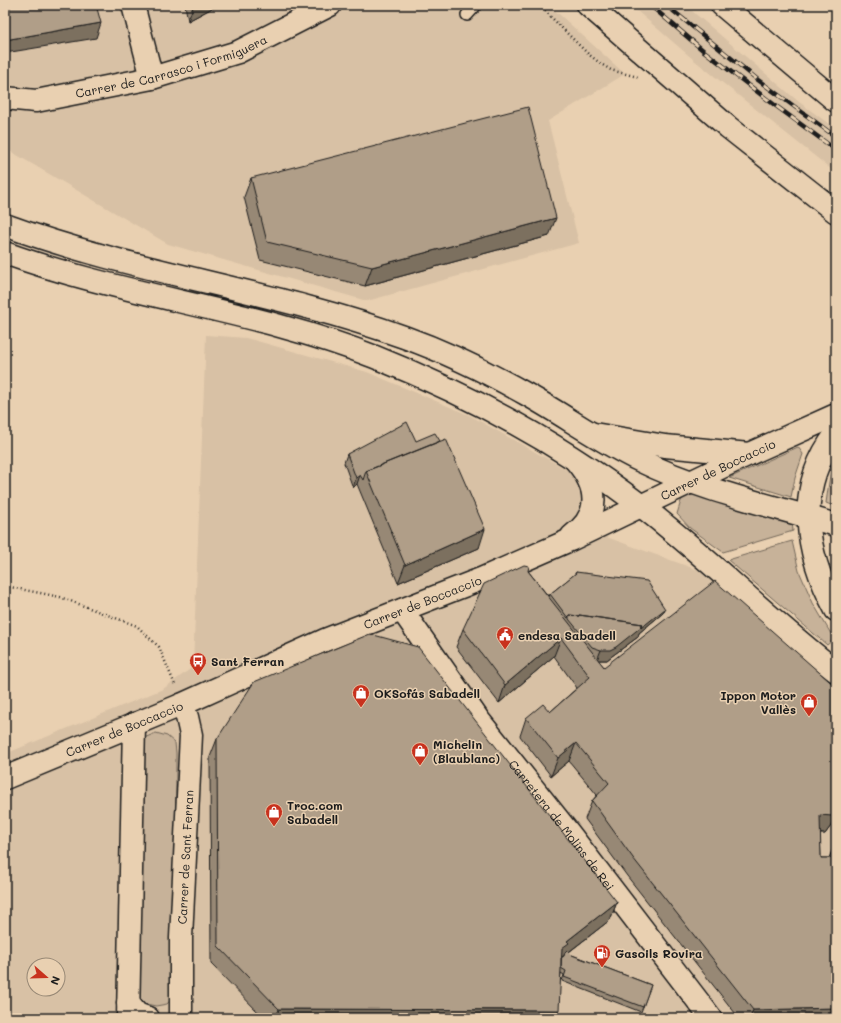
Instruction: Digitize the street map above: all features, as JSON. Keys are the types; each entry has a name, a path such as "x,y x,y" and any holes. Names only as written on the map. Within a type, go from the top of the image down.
{"main road":[{"path":"133,5 152,78"},
{"name":"Carrer de Carrasco i Formiguera","path":"5,98 36,101 152,78 238,52 330,5"},
{"path":"588,5 728,127 836,212"},
{"path":"722,5 836,101"},
{"path":"5,225 124,262 310,307 406,337 492,375 639,460 692,482 836,525"},
{"path":"5,253 81,277 268,322 304,333 373,356 476,401 528,430 642,507 836,671"},
{"path":"835,420 812,481 807,516 815,563 826,591 836,610"},
{"name":"Carrer de Boccaccio","path":"5,778 181,705 325,640 482,579 642,507 749,454 835,420"},
{"path":"593,434 665,446 749,454"},
{"path":"562,544 581,530 588,520 594,501 592,487 584,471 576,461"},
{"name":"Carretera de Molins de Rei","path":"402,610 478,719 554,814 711,1018"},
{"name":"Carrer de Sant Ferran","path":"176,1016 191,735 187,717 181,705"},
{"path":"134,724 128,1010 148,1018"}],"lane":[{"path":"467,15 476,5"}],"path":[{"path":"538,5 587,53 601,64 611,70 640,78"},
{"path":"5,586 60,598 137,626 159,647 173,680 181,705"}],"shaded area":[{"path":"5,5 549,5 625,74 548,121 579,243 367,301 168,244 5,148"},
{"path":"630,5 685,5 799,102 836,129 836,173 694,60"},
{"path":"206,335 246,338 367,372 469,415 596,486 587,530 698,570 836,689 836,1018 5,1018 5,754 163,689 193,667"},
{"path":"798,447 803,454 795,478 791,497 729,478"},
{"path":"836,461 836,507 826,503 831,468"},
{"path":"686,495 696,495 792,522 793,531 723,552 690,528 677,514 681,501"},
{"path":"792,541 799,571 813,603 834,639 827,645 728,560"},
{"path":"156,733 167,736 175,743 176,753 175,984 174,996 167,1004 156,1006 146,1004 137,997 144,738"}],"building":[{"path":"5,5 96,5 101,23 5,40"},
{"path":"528,107 556,218 372,267 267,242 251,178"},
{"path":"407,422 416,441 435,433 440,441 366,471 363,480 360,475 356,478 347,454"},
{"path":"446,439 485,529 405,565 366,471"},
{"path":"524,565 529,566 528,571 604,667 715,581 836,687 836,810 832,816 820,815 821,858 831,858 833,848 836,847 836,1008 753,1010 633,858 592,801 609,783 576,743 558,758 526,718 543,704 550,712 590,677 561,638 505,685 463,629 484,584"},
{"path":"576,572 647,581 665,609 641,628 643,624 579,615 569,615 568,618 550,594"},
{"path":"569,615 579,615 643,624 616,647 610,650 601,650 592,647 569,619"},
{"path":"370,634 418,647 617,902 567,941 569,943 562,948 559,1010 279,1009 218,946 217,739 254,682"},
{"path":"567,950 572,955 651,985 643,1007 564,977 566,971 561,968 561,958"}],"railway":[{"path":"650,5 704,51 836,150"},
{"path":"666,5 758,80 836,137"}],"place":[{"name":"endesa Sabadell","path":"505,650"},
{"name":"Sant Ferran","path":"198,676"},
{"name":"OKSofás Sabadell","path":"361,708"},
{"name":"Ippon Motor Vallès","path":"809,717"},
{"name":"Michelin (Blaublanc)","path":"420,766"},
{"name":"Troc.com Sabadell","path":"274,827"},
{"name":"Gasoils Rovira","path":"602,968"}]}
